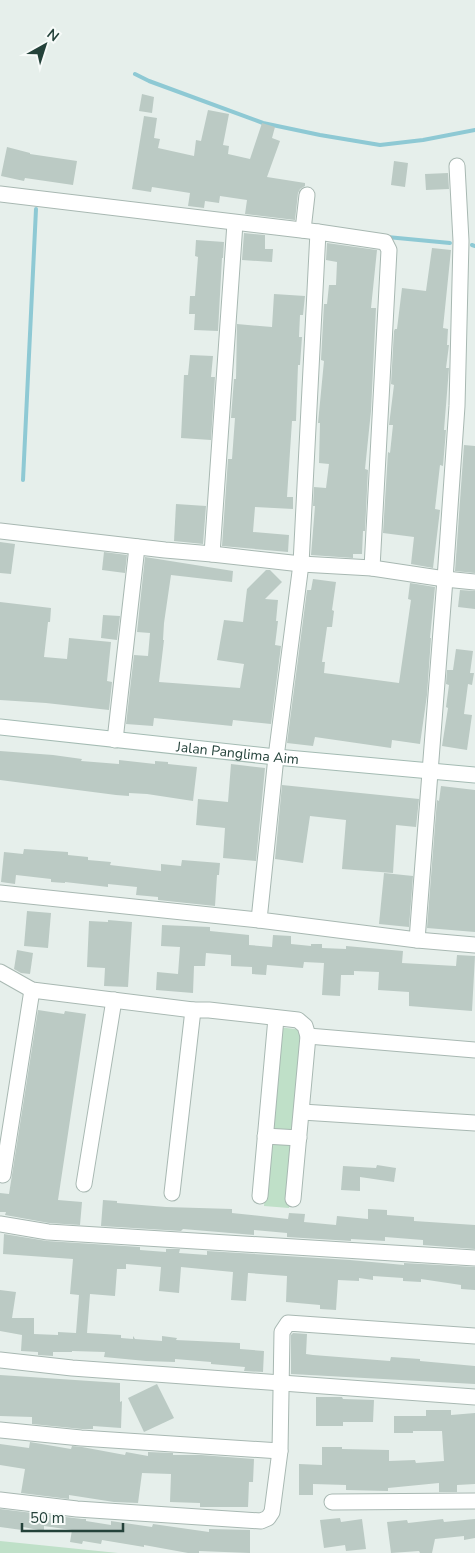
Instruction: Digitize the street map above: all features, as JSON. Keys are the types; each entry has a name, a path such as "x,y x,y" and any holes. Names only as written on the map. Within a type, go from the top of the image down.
{"street":[{"path":"417,940 445,579 468,242 457,166"},
{"path":"0,194 310,231 385,242 389,250 372,568"},
{"path":"259,920 276,757 301,564 310,231 307,195"},
{"path":"212,554 234,223"},
{"path":"0,531 301,564 372,568 475,582"},
{"path":"115,740 137,546"},
{"name":"Jalan Panglima Aim","path":"0,727 276,757 475,775"},
{"path":"0,893 475,945"},
{"path":"0,972 32,990 193,1010 298,1020 305,1026 308,1036 293,1199"},
{"path":"3,1175 32,990"},
{"path":"84,1184 114,1000"},
{"path":"172,1193 193,1010"},
{"path":"260,1196 276,1018"},
{"path":"308,1036 475,1050"},
{"path":"302,1112 475,1123"},
{"path":"265,1136 299,1138"},
{"path":"0,1224 48,1232 475,1258"},
{"path":"0,1500 77,1509 261,1521 268,1518 272,1512 280,1451 282,1332 288,1323 475,1336"},
{"path":"0,1360 72,1368 475,1397"},
{"path":"0,1430 82,1438 280,1451"},
{"path":"332,1502 475,1501"}],"green space":[{"path":"278,1027 303,1030 289,1208 264,1206"},
{"path":"0,1541 118,1553 0,1553"}],"building":[{"path":"142,94 154,97 152,113 139,111"},
{"path":"208,110 229,114 223,145 229,146 228,154 250,159 262,123 275,127 272,138 280,141 267,177 305,183 305,186 298,193 295,220 245,214 247,200 220,196 219,203 205,201 204,208 188,206 190,193 152,187 151,192 132,189 144,116 157,118 154,138 160,139 158,148 194,156 196,140 201,141"},
{"path":"7,147 30,154 77,161 73,185 25,178 24,181 1,176"},
{"path":"394,161 408,163 405,187 391,185"},
{"path":"448,173 449,189 426,190 425,174"},
{"path":"244,233 265,235 265,249 273,249 272,262 242,260"},
{"path":"196,240 224,242 218,331 194,330 195,314 189,314 190,296 195,296 198,257 195,256"},
{"path":"327,243 377,250 371,308 376,308 371,411 365,469 368,470 365,531 363,531 362,554 353,554 353,558 311,555 315,506 313,506 314,487 326,488 329,464 319,463 320,423 318,423 324,361 321,360 324,304 327,304 329,285 336,285 337,262 326,260"},
{"path":"432,248 451,250 443,328 448,329 447,345 449,345 446,368 449,368 444,430 446,430 443,466 440,465 435,509 440,510 433,568 411,564 414,537 383,533 388,452 390,453 393,425 389,425 394,385 391,384 394,331 397,329 402,288 426,291"},
{"path":"274,294 305,296 303,315 300,315 299,337 302,337 300,365 298,365 296,421 292,421 287,497 293,497 293,509 255,507 253,532 289,535 288,552 222,546 228,459 232,459 235,418 231,418 234,379 236,379 237,324 272,327"},
{"path":"190,355 213,356 211,377 215,377 211,440 181,438 184,375 188,375"},
{"path":"464,445 475,446 475,573 455,571"},
{"path":"176,504 206,506 203,544 174,541"},
{"path":"0,542 15,544 11,574 0,573"},
{"path":"104,552 127,555 125,573 102,570"},
{"path":"145,557 233,571 232,582 171,575 164,623 159,682 240,688 244,664 217,660 224,620 243,622 247,589 266,570 270,570 282,582 265,599 278,600 275,645 281,646 271,724 233,720 232,726 154,718 153,726 126,724 134,655 148,656 150,633 137,632"},
{"path":"313,579 336,582 332,610 334,611 332,627 327,627 322,662 325,662 324,673 399,683 411,600 408,599 410,583 435,587 427,695 420,744 392,740 391,748 315,737 313,746 287,743 307,590 311,590"},
{"path":"460,590 475,591 475,609 458,607"},
{"path":"0,602 51,608 44,657 67,659 69,638 111,642 107,681 112,682 109,710 0,700"},
{"path":"103,615 120,616 117,640 101,638"},
{"path":"456,649 473,651 470,673 474,673 472,685 468,684 464,714 472,715 467,750 442,746 448,708 446,707 449,685 446,684 447,670 453,670"},
{"path":"0,751 53,755 82,759 81,761 119,764 119,760 155,764 155,761 197,767 193,801 147,794 129,793 129,796 116,795 0,780"},
{"path":"231,764 265,768 256,861 223,858 225,828 196,825 198,799 228,802"},
{"path":"282,785 419,799 416,827 396,825 393,873 342,869 346,820 310,816 303,863 275,859"},
{"path":"441,786 475,790 475,932 427,928 437,800 439,801"},
{"path":"24,849 68,852 68,855 88,857 88,860 111,862 110,865 161,871 161,864 181,866 182,860 220,863 219,875 217,875 215,906 158,900 158,897 136,895 137,887 108,884 108,887 51,882 51,879 16,875 15,884 1,882 4,852 23,854"},
{"path":"384,873 413,876 409,927 379,924"},
{"path":"27,911 51,913 48,948 24,946"},
{"path":"108,920 132,922 128,987 104,986 105,968 87,967 89,921 108,922"},
{"path":"162,925 210,927 210,931 249,935 249,945 272,947 273,935 291,936 291,944 311,946 311,944 322,944 322,948 346,949 346,946 403,951 402,963 456,966 457,955 475,956 472,1011 409,1006 409,992 378,990 379,972 354,971 354,975 341,975 340,996 322,995 324,963 304,962 303,968 267,965 266,975 252,974 252,967 231,966 231,955 206,953 205,966 194,966 193,993 156,990 157,972 178,974 180,947 161,946"},
{"path":"17,950 33,953 30,974 21,973 14,969"},
{"path":"38,1010 64,1014 65,1011 86,1014 58,1200 82,1202 80,1225 49,1223 5,1215 6,1212 0,1212 0,1193 9,1194"},
{"path":"377,1165 396,1168 394,1182 360,1177 360,1191 341,1190 343,1166 376,1168"},
{"path":"103,1200 166,1207 232,1209 232,1213 288,1219 289,1213 305,1214 304,1222 336,1225 337,1216 368,1219 368,1209 387,1210 387,1215 414,1217 414,1221 475,1225 475,1249 423,1245 423,1240 385,1237 385,1241 351,1239 351,1241 287,1237 287,1233 254,1230 254,1235 183,1229 181,1231 101,1226"},
{"path":"4,1234 47,1241 140,1247 140,1250 166,1252 166,1249 180,1249 179,1253 207,1255 207,1251 404,1265 404,1263 475,1267 475,1290 461,1289 461,1285 421,1279 421,1282 403,1281 403,1278 373,1276 373,1280 359,1278 359,1281 338,1280 336,1310 320,1309 320,1305 286,1302 287,1276 248,1273 246,1301 231,1300 233,1272 181,1267 179,1293 159,1291 161,1267 126,1264 126,1269 117,1269 115,1296 90,1294 87,1333 121,1335 121,1338 133,1339 133,1336 135,1339 162,1341 162,1336 177,1338 176,1340 240,1343 240,1349 264,1351 263,1372 244,1371 245,1367 211,1364 211,1362 175,1359 175,1362 146,1361 104,1357 105,1352 72,1351 53,1352 53,1356 38,1355 38,1352 21,1351 22,1335 0,1331 0,1290 16,1292 12,1318 34,1318 34,1334 58,1335 58,1332 76,1333 79,1295 70,1294 73,1259 3,1254"},
{"path":"293,1333 307,1334 306,1354 390,1361 391,1357 420,1359 420,1361 475,1366 475,1384 291,1374 291,1335"},
{"path":"0,1375 120,1383 120,1402 122,1401 121,1428 93,1426 93,1429 82,1429 32,1424 32,1417 0,1416"},
{"path":"157,1384 174,1418 144,1432 128,1398"},
{"path":"316,1397 374,1400 373,1422 343,1422 343,1426 316,1426"},
{"path":"426,1410 451,1410 451,1415 475,1413 475,1484 457,1485 457,1492 439,1492 439,1483 388,1488 388,1491 346,1490 346,1485 313,1484 313,1495 299,1495 299,1464 322,1465 322,1447 389,1450 389,1461 415,1460 416,1463 444,1461 442,1431 394,1433 394,1416 426,1416"},
{"path":"30,1442 71,1449 72,1446 82,1447 125,1455 126,1452 148,1456 148,1452 254,1459 253,1482 249,1482 248,1507 200,1507 200,1503 170,1502 171,1474 142,1473 138,1503 114,1502 69,1495 69,1499 21,1493 25,1469 0,1465 0,1444 29,1448"},
{"path":"0,1509 86,1519 86,1521 111,1525 111,1521 152,1527 153,1524 209,1532 209,1529 250,1530 250,1553 199,1551 199,1553 188,1553 102,1540 101,1544 83,1541 82,1544 70,1542 72,1530 44,1526 44,1531 23,1527 22,1530 0,1527"},
{"path":"340,1518 341,1522 362,1519 366,1549 346,1551 345,1545 324,1548 320,1520"},
{"path":"443,1519 444,1522 475,1519 475,1538 464,1540 464,1536 435,1539 432,1553 420,1553 419,1551 391,1553 387,1522 407,1520 408,1523"}],"waterway":[{"path":"135,74 149,81 263,123 380,145 423,140 475,130"},
{"path":"23,480 36,209"},
{"path":"387,237 450,243"}]}
